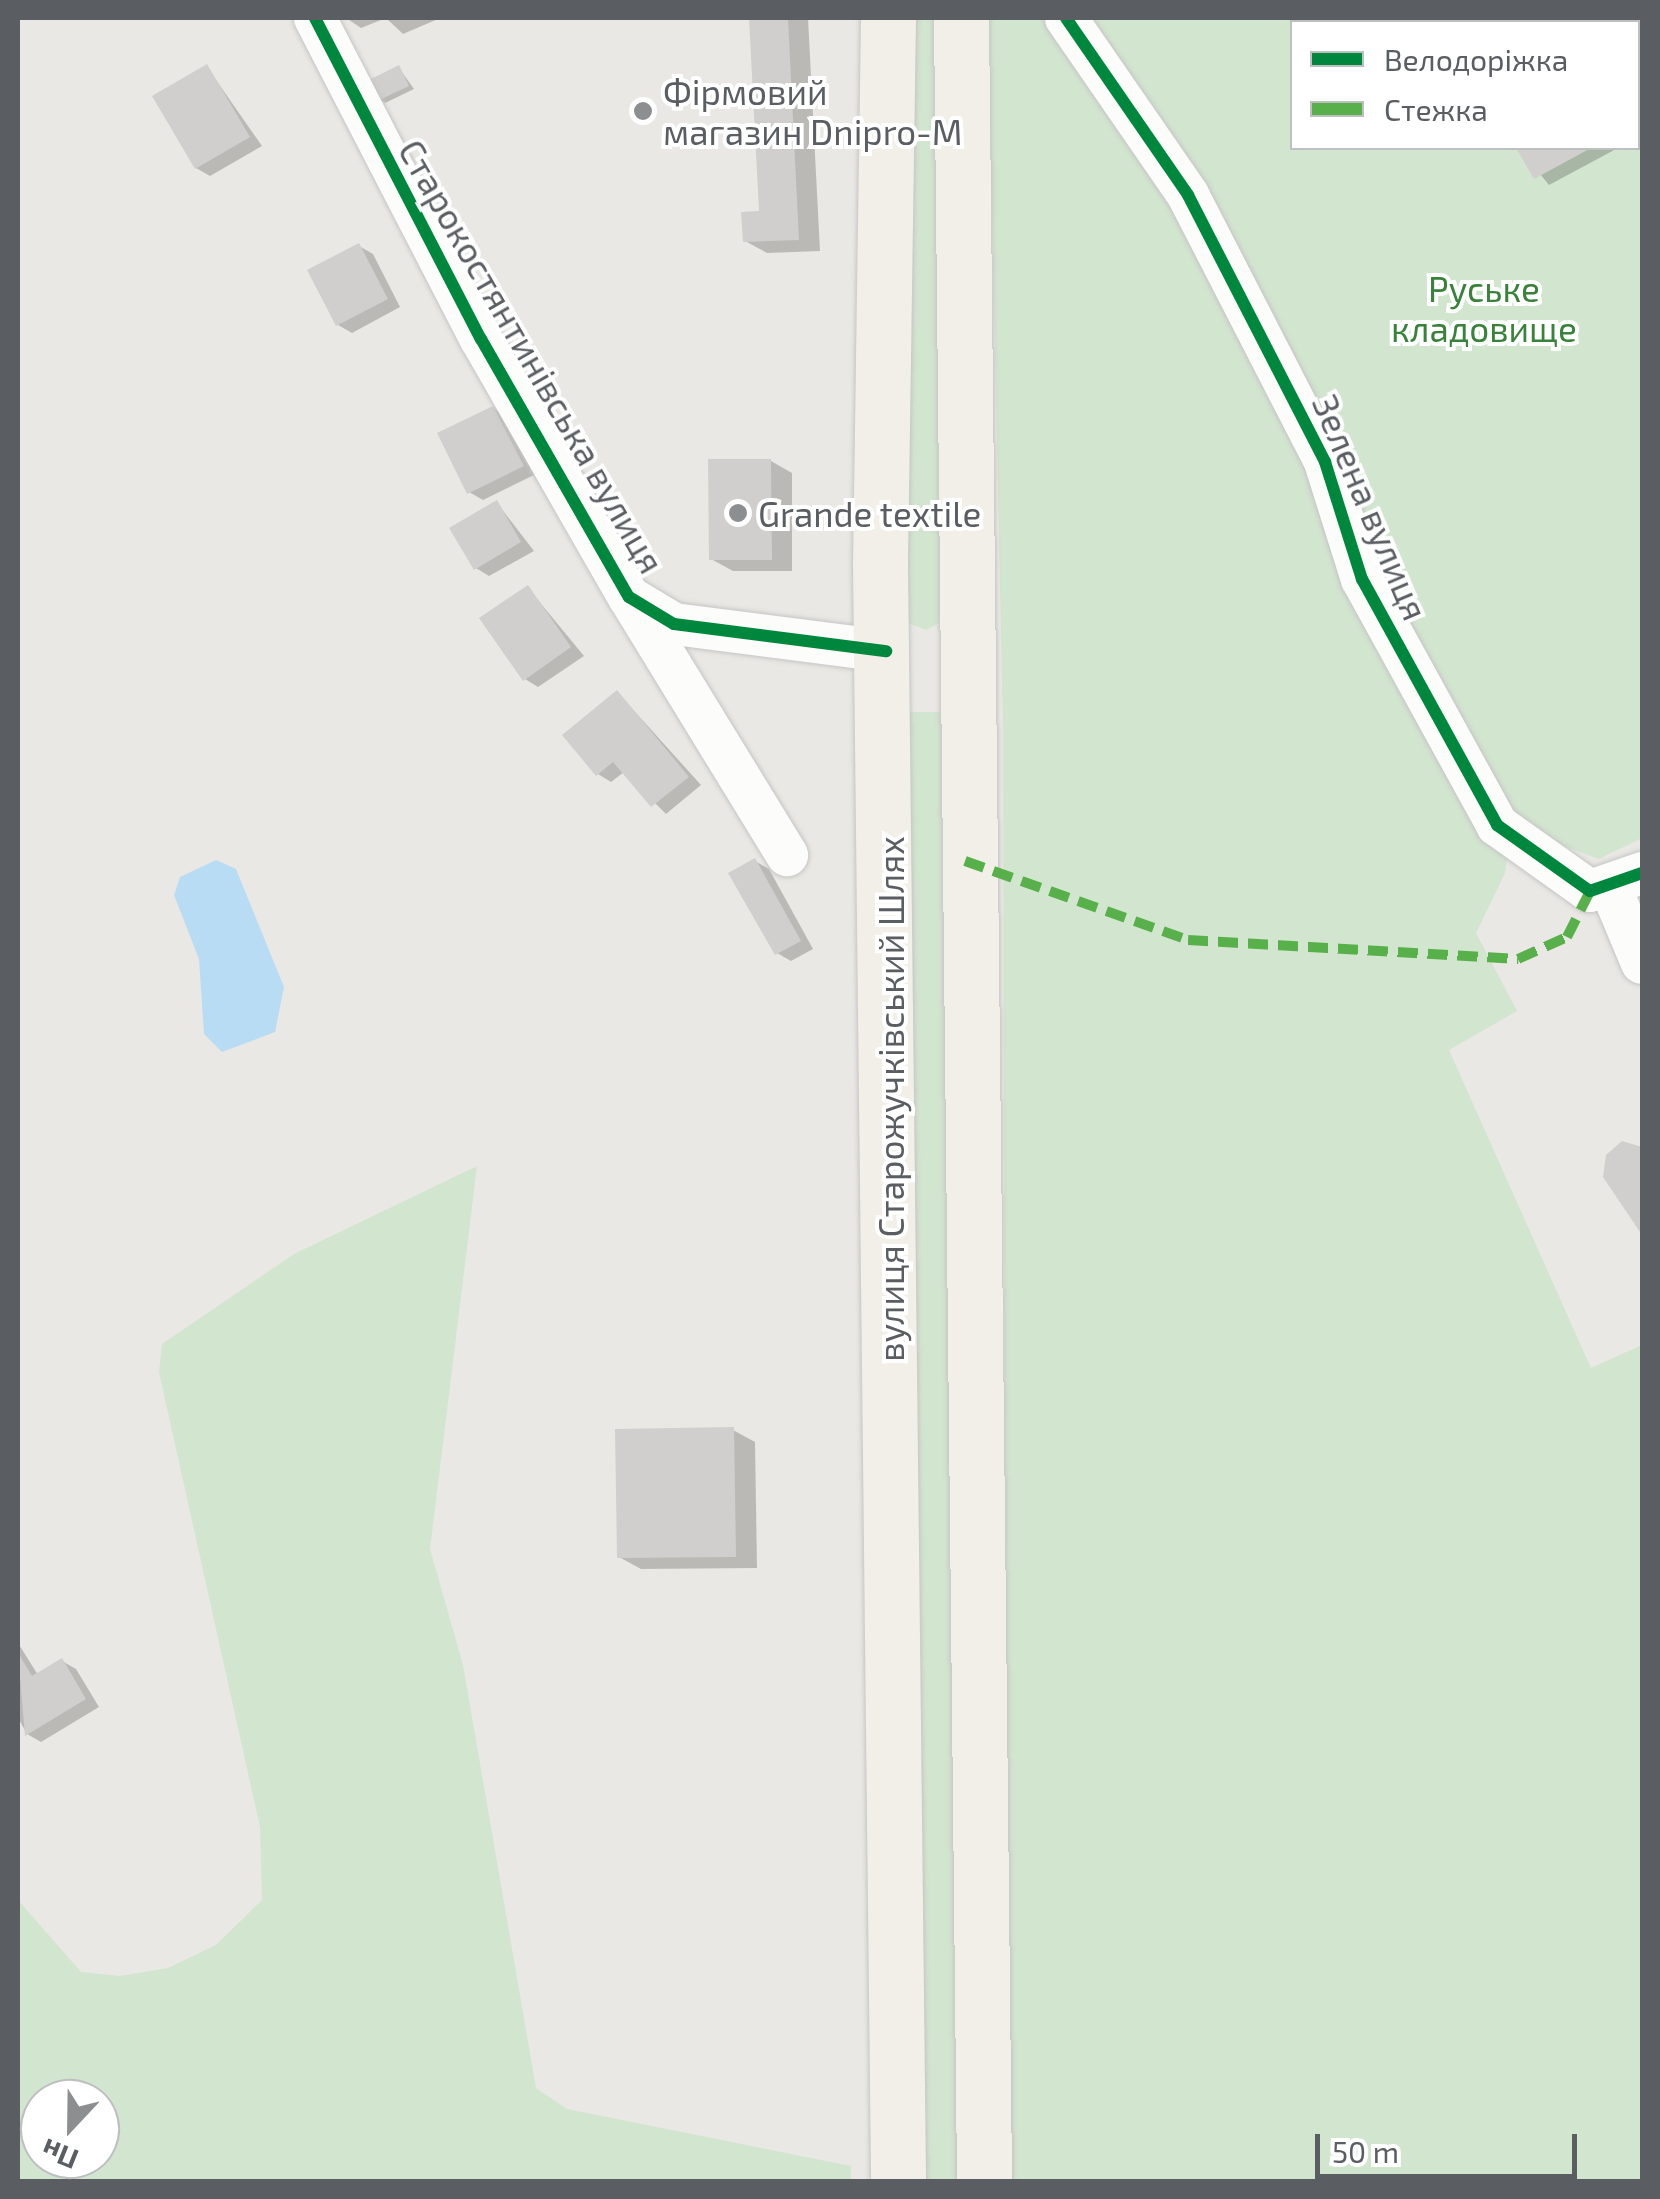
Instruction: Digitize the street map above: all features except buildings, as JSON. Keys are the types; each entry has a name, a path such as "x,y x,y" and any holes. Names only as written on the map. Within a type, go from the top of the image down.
{"main road":[{"name":"вулиця Старожучківський Шлях","path":"888,18 886,651 898,2182"},
{"path":"961,18 984,2182"},
{"path":"886,651 966,670"}],"street":[{"name":"Старокостянтинівська вулиця","path":"315,18 481,339 630,597 674,624 886,651"},
{"name":"Зелена вулиця","path":"1066,18 1188,195 1325,462 1362,579 1497,825 1563,876 1590,891 1626,881"},
{"path":"630,597 787,856"},
{"path":"1626,881 1642,963"}],"green space":[{"path":"902,18 943,18 947,619 926,630 900,620"},
{"name":"Руське кладовище","path":"988,18 1642,18 1642,838 1599,859 1511,826 1505,873 1476,933 1517,1011 1449,1050 1591,1368 1642,1345 1642,2181 1007,2181 1003,726"},
{"path":"903,712 945,712 959,2182 918,2181"},
{"path":"477,1166 430,1549 463,1665 536,2088 567,2109 851,2166 851,2181 18,2181 18,1900 81,1972 120,1976 168,1968 216,1945 262,1900 260,1827 159,1372 162,1344 294,1254"}],"water":[{"path":"216,860 236,869 284,987 275,1032 222,1052 204,1034 199,959 174,895 180,877"}],"marked path":[{"path":"965,861 1188,940 1518,959 1567,937 1590,891"}],"cycle path":[{"path":"315,18 481,339 629,597 674,624 886,651"},
{"path":"1066,18 1188,195 1325,462 1362,579 1497,825 1590,891 1642,873"}],"place":[{"name":"Фірмовий магазин Dnipro-M","path":"643,111"},
{"name":"Grande textile","path":"738,513"}]}
